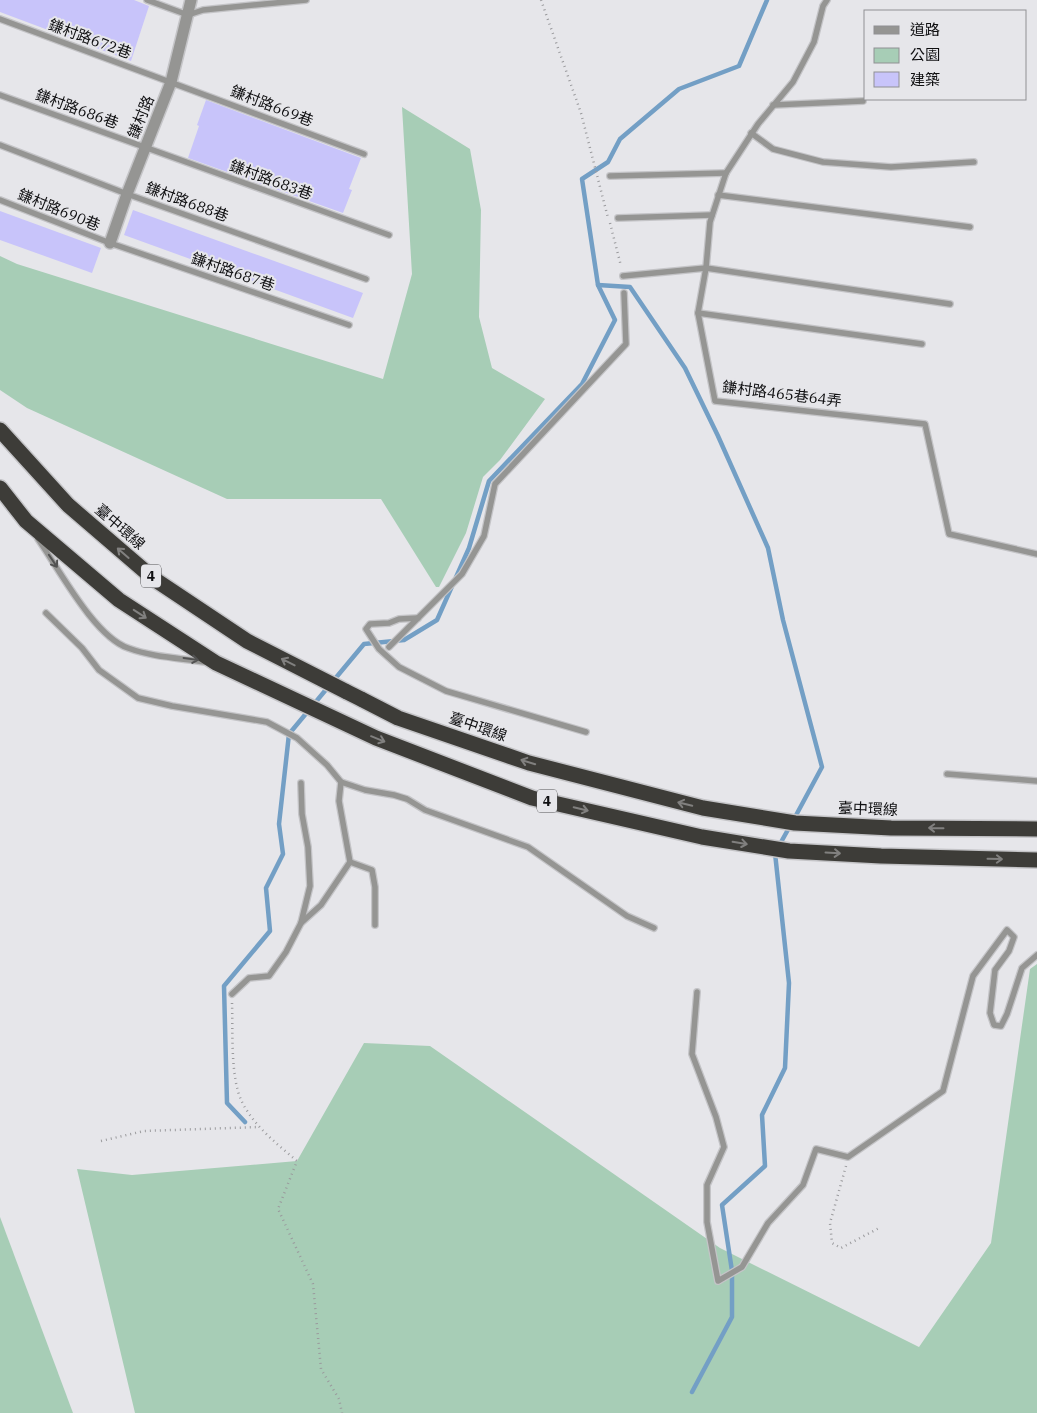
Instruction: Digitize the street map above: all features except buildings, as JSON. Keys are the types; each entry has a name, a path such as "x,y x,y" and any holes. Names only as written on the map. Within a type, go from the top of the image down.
{"highway":[{"name":"臺中環線","path":"0,430 68,505 154,579 247,641 398,718 529,763 703,808 790,822 891,828 1037,829"},
{"name":"4","path":"0,488 26,521 119,600 216,663 376,738 532,798 702,837 778,849 881,856 1037,860"}],"street":[{"name":"鎌村路","path":"110,243 171,82 191,0"}],"lane":[{"path":"147,0 188,15 203,10 306,0"},
{"name":"鎌村路465巷64弄","path":"827,0 823,6 814,42 793,82 751,133 726,173 710,222 706,268 698,313 715,401 925,424 949,534 1037,554"},
{"name":"鎌村路672巷","path":"0,19 171,82"},
{"name":"鎌村路669巷","path":"171,82 364,154"},
{"name":"鎌村路686巷","path":"0,94 145,148"},
{"path":"773,105 863,101"},
{"path":"751,133 773,149 823,162 891,166 974,162"},
{"name":"鎌村路688巷","path":"0,145 127,194 366,279"},
{"name":"鎌村路683巷","path":"145,148 389,235"},
{"path":"610,176 726,173"},
{"path":"718,195 970,227"},
{"name":"鎌村路690巷","path":"0,200 110,243"},
{"path":"618,218 712,215"},
{"name":"鎌村路687巷","path":"110,243 349,325"},
{"path":"624,276 706,268 950,304"},
{"path":"389,647 462,574 484,536 495,484 626,344 624,294"},
{"path":"698,313 922,344"},
{"path":"26,521 79,600 110,638 126,647 144,653 216,663"},
{"path":"46,613 82,648 99,670 138,698 172,706 267,722 297,738 327,765 341,782 365,790 406,799 425,810 528,847 627,916 654,928"},
{"path":"418,618 399,619 389,624 370,624 366,629 379,649 399,668 446,691 586,732"},
{"path":"947,774 1037,781"},
{"path":"302,923 321,905 350,862 339,801 341,782"},
{"path":"232,994 249,978 268,976 286,952 302,923 310,886 308,847 302,814 301,784"},
{"path":"350,862 372,870 375,887 375,925"},
{"path":"697,992 692,1054 716,1117 724,1148 707,1185 707,1222 718,1281 742,1267 768,1223 803,1185 816,1149 848,1157 942,1090 973,976 1006,930 1014,938 1009,951 995,970 990,1013 994,1025 1001,1026 1007,1014 1022,968 1037,955"}],"path":[{"path":"541,0 581,113 624,276"},
{"path":"232,994 235,1080 242,1102 259,1127 297,1161 278,1208 313,1284 322,1370 339,1399 342,1413"},
{"path":"101,1141 144,1131 259,1127"},
{"path":"848,1157 830,1223 832,1243 842,1248 881,1227"}],"green space":[{"path":"402,107 470,149 481,210 479,317 492,368 545,399 500,460 483,477 466,533 439,587 436,587 381,499 227,499 27,408 0,390 0,256 17,264 383,379 412,274"},
{"path":"1037,964 1037,1413 135,1413 77,1169 132,1175 297,1161 364,1043 430,1046 720,1248 919,1347 991,1243 1030,969"},
{"path":"0,1217 73,1413 0,1413"}],"waterway":[{"path":"245,1122 227,1103 224,986 270,931 266,888 283,854 279,824 289,734 364,644 404,640 437,620 469,548 489,481 582,384 615,320 598,285 582,179 608,162 620,139 679,89 739,66 767,0"},
{"path":"598,285 630,287 685,368 768,548 783,620 822,767 794,819"},
{"path":"692,1392 732,1317 732,1271 722,1205 765,1166 762,1115 785,1068 789,983 775,853 790,826"}]}
